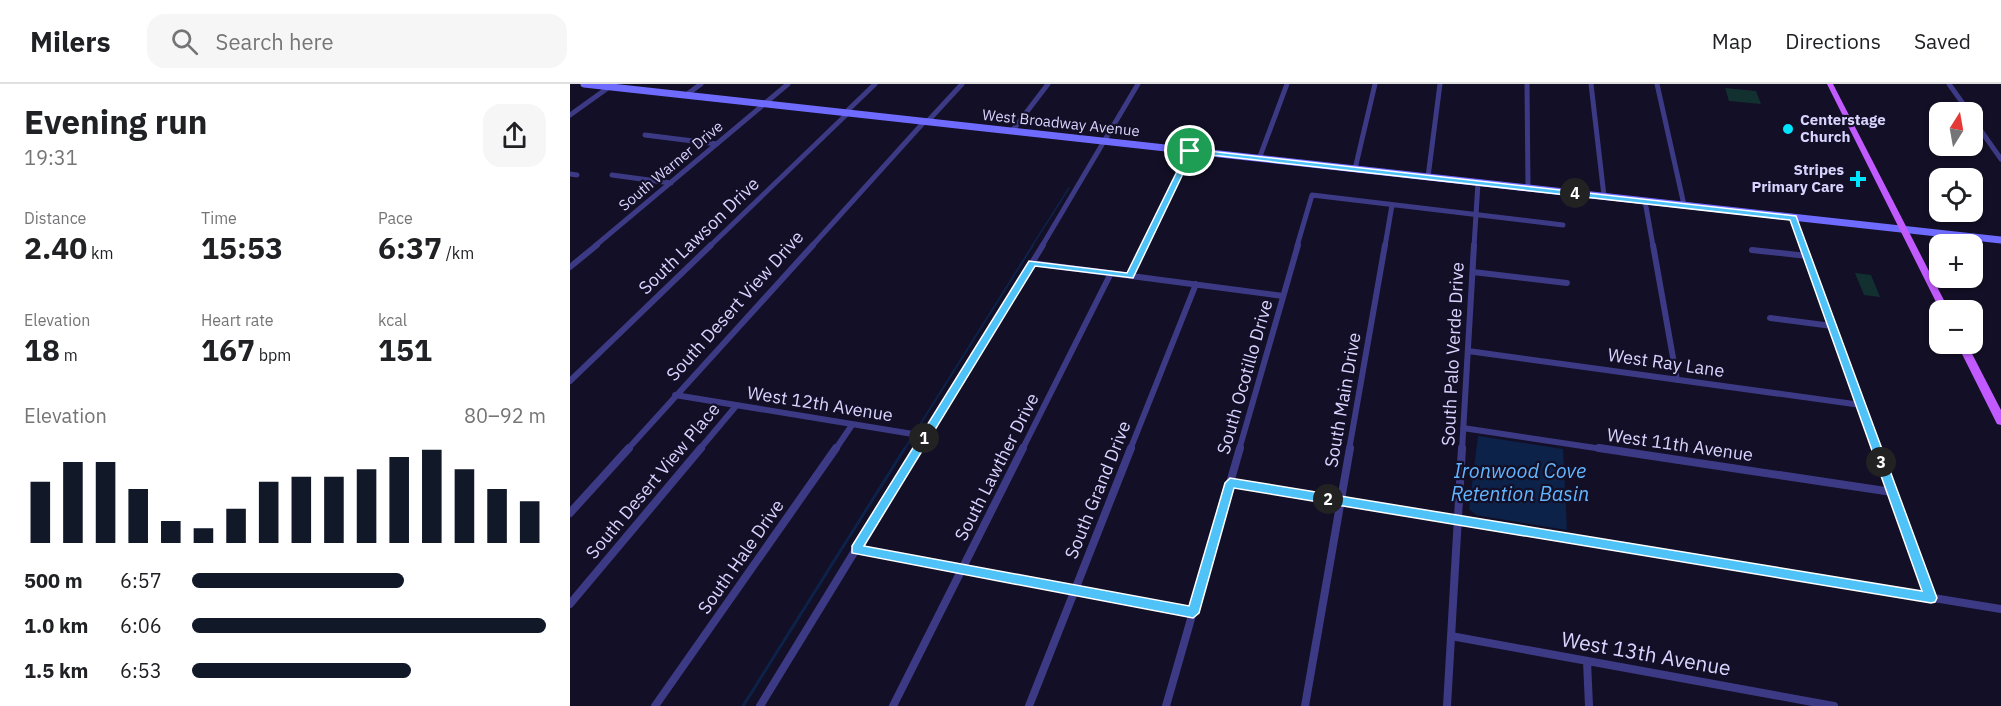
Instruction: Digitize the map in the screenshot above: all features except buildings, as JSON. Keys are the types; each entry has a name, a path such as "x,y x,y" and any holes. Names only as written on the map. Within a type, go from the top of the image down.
{"main road":[{"name":"West Broadway Avenue","path":"584,84 612,85 925,122 2001,240"},
{"path":"1830,84 1940,300"},
{"path":"1967,354 2001,421"}],"street":[{"path":"686,95 701,84"},
{"name":"South Warner Drive","path":"570,267 788,84"},
{"name":"South Lawson Drive","path":"570,381 875,84"},
{"name":"South Desert View Drive","path":"570,513 675,395 962,84"},
{"path":"1012,131 1048,84"},
{"path":"760,706 856,549 917,435 1032,263 1102,141 1138,84"},
{"path":"1259,159 1287,84"},
{"path":"1355,169 1375,84"},
{"path":"1428,177 1440,84"},
{"path":"1527,84 1528,188"},
{"path":"1591,84 1604,196"},
{"path":"1657,84 1684,205"},
{"path":"1949,84 1962,102"},
{"path":"570,115 612,85"},
{"path":"1983,133 2001,159"},
{"path":"645,135 717,144"},
{"path":"1130,276 1190,151"},
{"path":"570,174 577,175"},
{"path":"612,175 671,183"},
{"name":"South Palo Verde Drive","path":"1447,706 1478,183"},
{"name":"South Ocotillo Drive","path":"1166,706 1312,195 1392,205"},
{"path":"1645,201 1677,380"},
{"path":"1392,205 1563,225"},
{"name":"South Main Drive","path":"1305,706 1392,205"},
{"path":"1793,218 1931,598"},
{"path":"1752,250 1807,256"},
{"path":"1032,263 1283,296"},
{"path":"1473,272 1568,283"},
{"name":"South Lawther Drive","path":"893,706 1111,273"},
{"name":"South Grand Drive","path":"1029,706 1196,285"},
{"path":"1770,318 1832,326"},
{"name":"West Ray Lane","path":"1468,351 1860,405"},
{"name":"West 12th Avenue","path":"675,395 917,435"},
{"name":"South Desert View Place","path":"570,604 736,405"},
{"name":"South Hale Drive","path":"655,706 852,425"},
{"name":"West 11th Avenue","path":"1463,428 1892,492"},
{"path":"1230,483 2001,609"},
{"path":"856,549 1193,613"},
{"name":"West 13th Avenue","path":"1451,636 1834,706"},
{"path":"1587,661 1589,706"}],"green space":[{"path":"1725,88 1756,91 1761,104 1729,101"},
{"path":"1855,273 1871,275 1880,297 1864,295"}],"water":[{"name":"Ironwood Cove Retention Basin","path":"1478,436 1563,449 1567,530 1476,515 1469,509"}],"waterway":[{"path":"1032,246 1069,188"},
{"path":"904,450 1033,245"},
{"path":"743,706 905,448"}],"place":[{"name":"Centerstage Church","path":"1788,129"},
{"name":"Stripes Primary Care","path":"1858,179"}],"route":[{"path":"1190,151 1793,218 1931,598 1230,483 1193,613 856,549 1032,263 1130,276 1190,151"}]}
